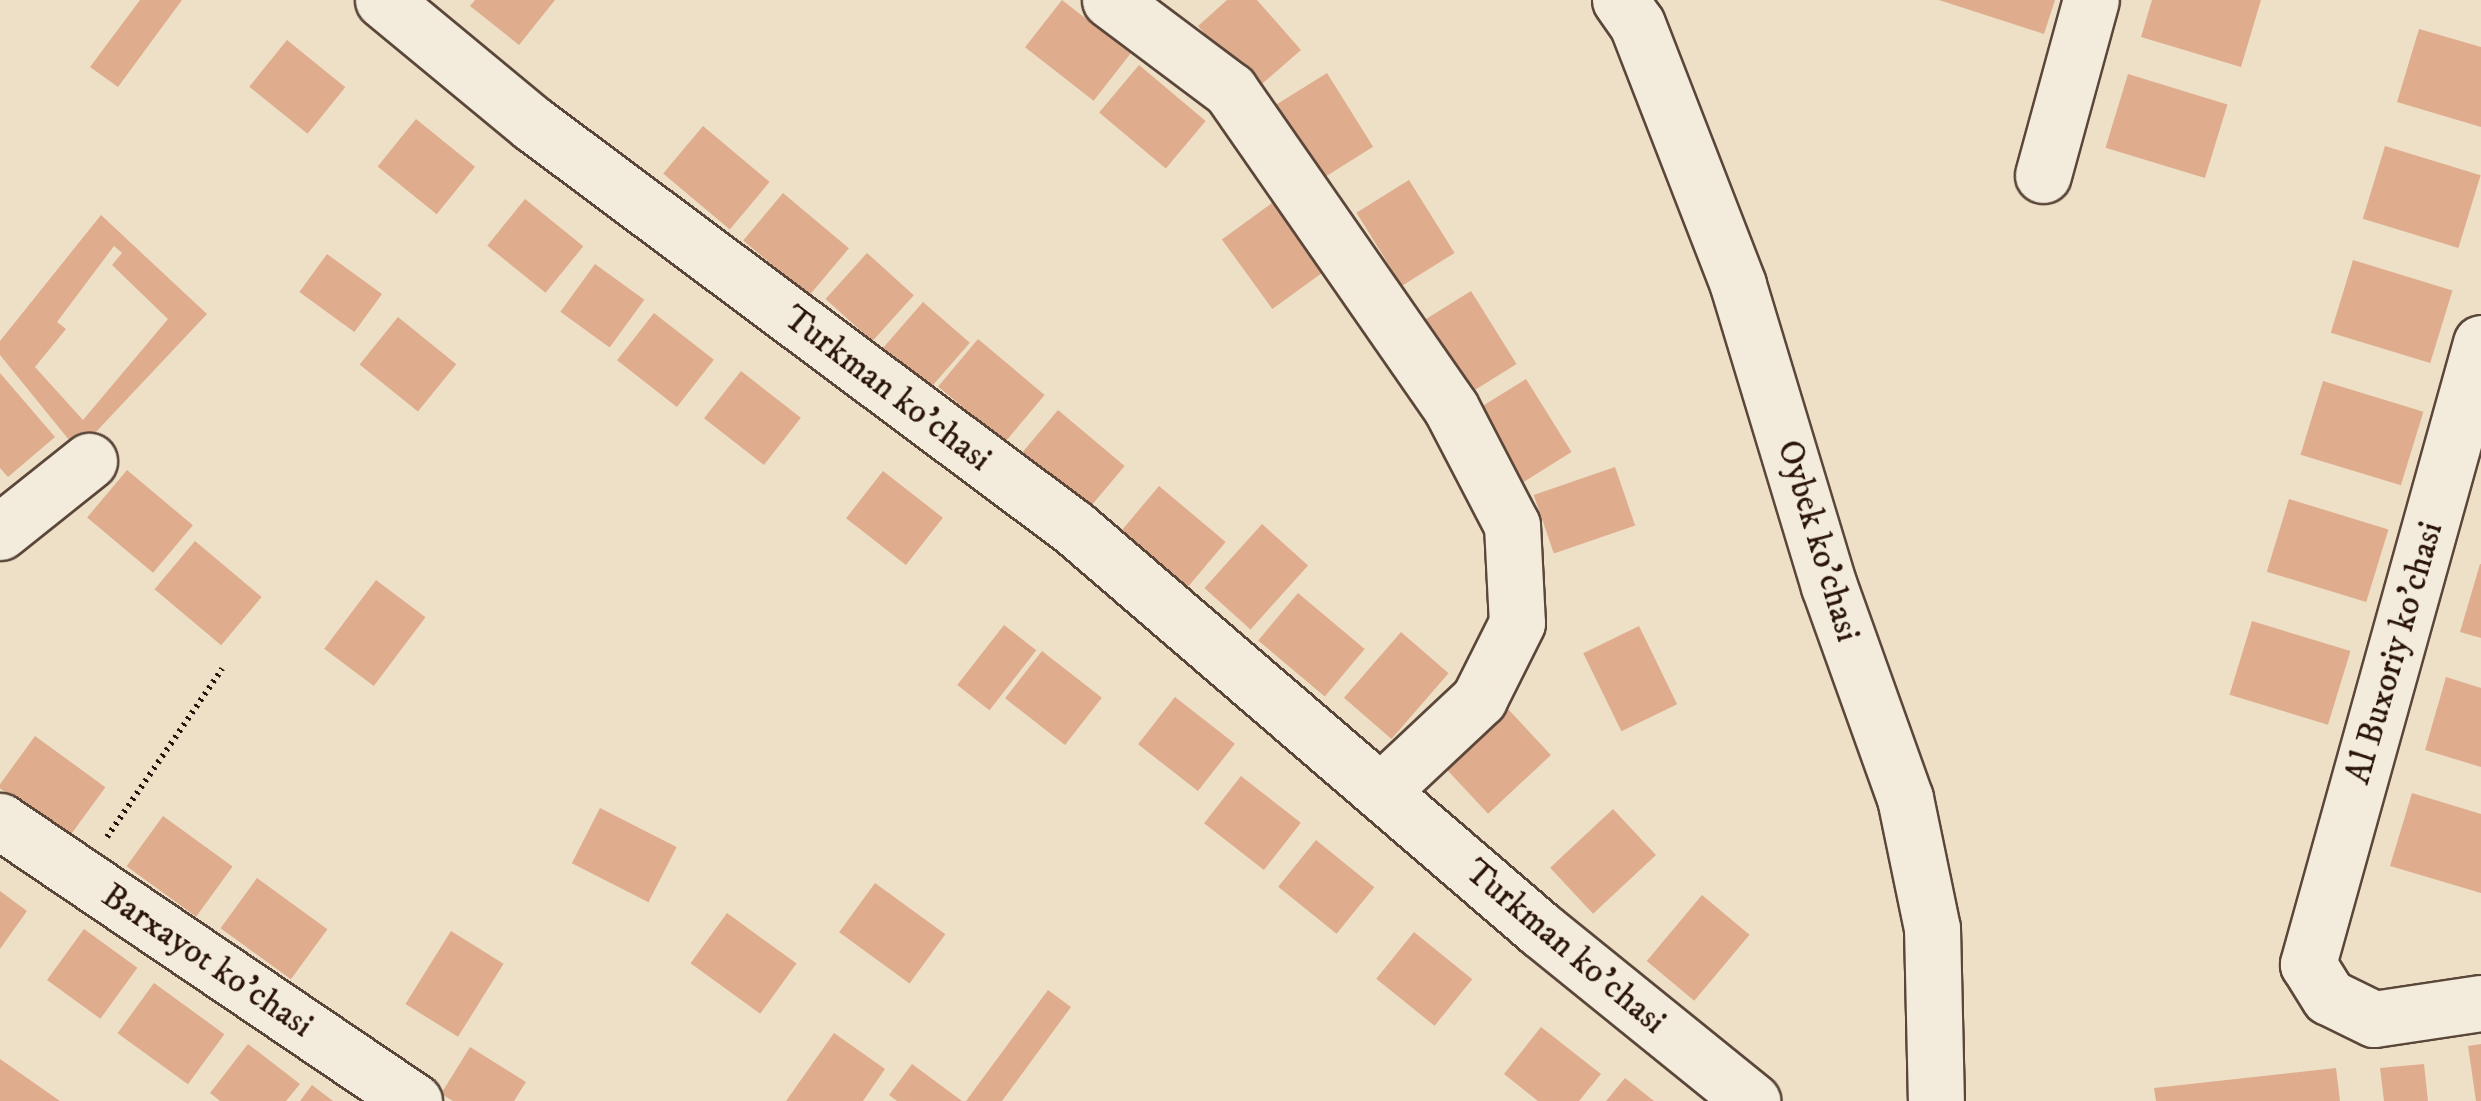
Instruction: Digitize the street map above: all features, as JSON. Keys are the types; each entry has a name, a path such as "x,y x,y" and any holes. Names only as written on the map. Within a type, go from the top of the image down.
{"street":[{"name":"Turkman ko'chasi","path":"383,0 533,124 1074,528 1752,1101"},
{"path":"1110,0 1230,90 1451,408 1512,525 1517,624 1479,699 1381,791"},
{"name":"Oybek ko'chasi","path":"1620,0 1637,24 1738,285 1829,586 1905,798 1932,928 1936,1101"},
{"path":"2043,175 2091,0"},
{"name":"Al Buxoriy ko'chasi","path":"2481,342 2308,964 2329,996 2374,1018 2481,1003"},
{"path":"0,532 89,461"},
{"name":"Barxayot ko'chasi","path":"0,820 414,1101"}],"path":[{"path":"81,875 222,669"}],"building":[{"path":"140,0 182,0 118,87 90,67"},
{"path":"475,0 555,0 519,45 470,6"},
{"path":"1062,0 1131,54 1094,101 1025,47"},
{"path":"1227,0 1257,0 1301,50 1255,90 1198,26"},
{"path":"1939,0 2055,0 2044,34"},
{"path":"2152,0 2261,0 2241,67 2141,37"},
{"path":"2419,29 2481,47 2481,127 2397,102"},
{"path":"287,40 345,87 308,134 249,87"},
{"path":"1139,65 1206,121 1166,168 1099,112"},
{"path":"1327,73 1373,147 1321,180 1274,106"},
{"path":"2128,74 2227,104 2205,178 2105,148"},
{"path":"416,119 475,167 437,214 378,166"},
{"path":"703,126 770,182 730,229 663,173"},
{"path":"2385,146 2481,175 2458,248 2363,219"},
{"path":"1409,180 1455,253 1402,286 1356,213"},
{"path":"783,193 849,248 809,296 743,240"},
{"path":"525,199 583,246 546,293 487,246"},
{"path":"1272,203 1323,273 1272,309 1222,239"},
{"path":"101,215 207,314 78,451 0,355 0,341","holes":["114,246 122,253 112,265 168,319 83,420 35,367 66,329 57,322"]},
{"path":"867,253 914,295 872,341 826,299"},
{"path":"327,254 382,294 354,332 299,292"},
{"path":"2353,260 2452,290 2430,363 2331,333"},
{"path":"595,264 644,300 610,348 560,312"},
{"path":"1471,291 1517,364 1464,397 1418,324"},
{"path":"923,302 970,343 929,389 882,349"},
{"path":"654,313 714,360 677,407 617,360"},
{"path":"398,317 456,364 418,412 360,364"},
{"path":"978,339 1045,395 1005,442 938,386"},
{"path":"741,371 801,418 764,465 704,418"},
{"path":"0,373 55,437 8,477 0,468"},
{"path":"1526,379 1572,452 1519,485 1473,412"},
{"path":"2323,381 2423,412 2401,485 2300,455"},
{"path":"1058,410 1125,466 1084,514 1018,458"},
{"path":"1615,467 1635,526 1554,554 1534,495"},
{"path":"127,470 193,525 153,573 87,517"},
{"path":"883,471 943,518 906,565 846,518"},
{"path":"1159,486 1226,542 1185,590 1119,534"},
{"path":"2289,499 2388,529 2366,602 2267,572"},
{"path":"1262,524 1308,565 1251,629 1204,588"},
{"path":"195,541 262,597 221,645 155,589"},
{"path":"2481,564 2481,638 2460,632"},
{"path":"376,580 426,617 374,686 324,649"},
{"path":"1298,593 1365,649 1325,696 1258,640"},
{"path":"2252,621 2350,651 2328,725 2229,695"},
{"path":"1004,625 1036,650 990,710 957,685"},
{"path":"1639,626 1677,704 1621,731 1583,653"},
{"path":"1401,632 1449,673 1391,739 1344,698"},
{"path":"1042,651 1102,698 1065,745 1005,698"},
{"path":"2446,677 2481,688 2481,767 2425,750"},
{"path":"1175,697 1235,744 1198,791 1138,744"},
{"path":"1508,709 1551,755 1488,814 1445,768"},
{"path":"35,736 105,787 68,838 0,788"},
{"path":"1241,776 1301,823 1264,870 1204,823"},
{"path":"2412,793 2481,814 2481,893 2390,866"},
{"path":"600,808 677,847 648,902 572,863"},
{"path":"1613,809 1656,855 1593,914 1550,868"},
{"path":"163,816 233,867 196,917 127,866"},
{"path":"1316,840 1374,887 1337,934 1278,887"},
{"path":"257,878 327,929 291,979 221,928"},
{"path":"875,883 945,934 910,983 839,932"},
{"path":"0,891 27,911 0,949"},
{"path":"1702,895 1749,935 1694,1001 1647,961"},
{"path":"727,913 797,964 760,1014 691,963"},
{"path":"84,929 137,968 100,1019 47,980"},
{"path":"451,931 504,964 458,1037 405,1004"},
{"path":"1414,932 1472,979 1435,1026 1376,979"},
{"path":"154,983 224,1034 188,1084 118,1033"},
{"path":"1048,990 1071,1007 1002,1101 966,1101"},
{"path":"1541,1027 1601,1074 1579,1101 1538,1101 1504,1074"},
{"path":"834,1033 885,1069 863,1101 786,1101"},
{"path":"248,1044 300,1084 286,1101 220,1101 210,1093"},
{"path":"2481,1044 2481,1101 2476,1101 2468,1046"},
{"path":"470,1047 526,1082 514,1101 453,1101 441,1094"},
{"path":"0,1059 60,1101 0,1101"},
{"path":"912,1064 962,1101 897,1101 889,1095"},
{"path":"2424,1064 2428,1101 2384,1101 2380,1068"},
{"path":"2336,1068 2340,1101 2156,1101 2154,1088"},
{"path":"1625,1078 1654,1101 1606,1101"},
{"path":"312,1085 333,1101 300,1101"}]}
